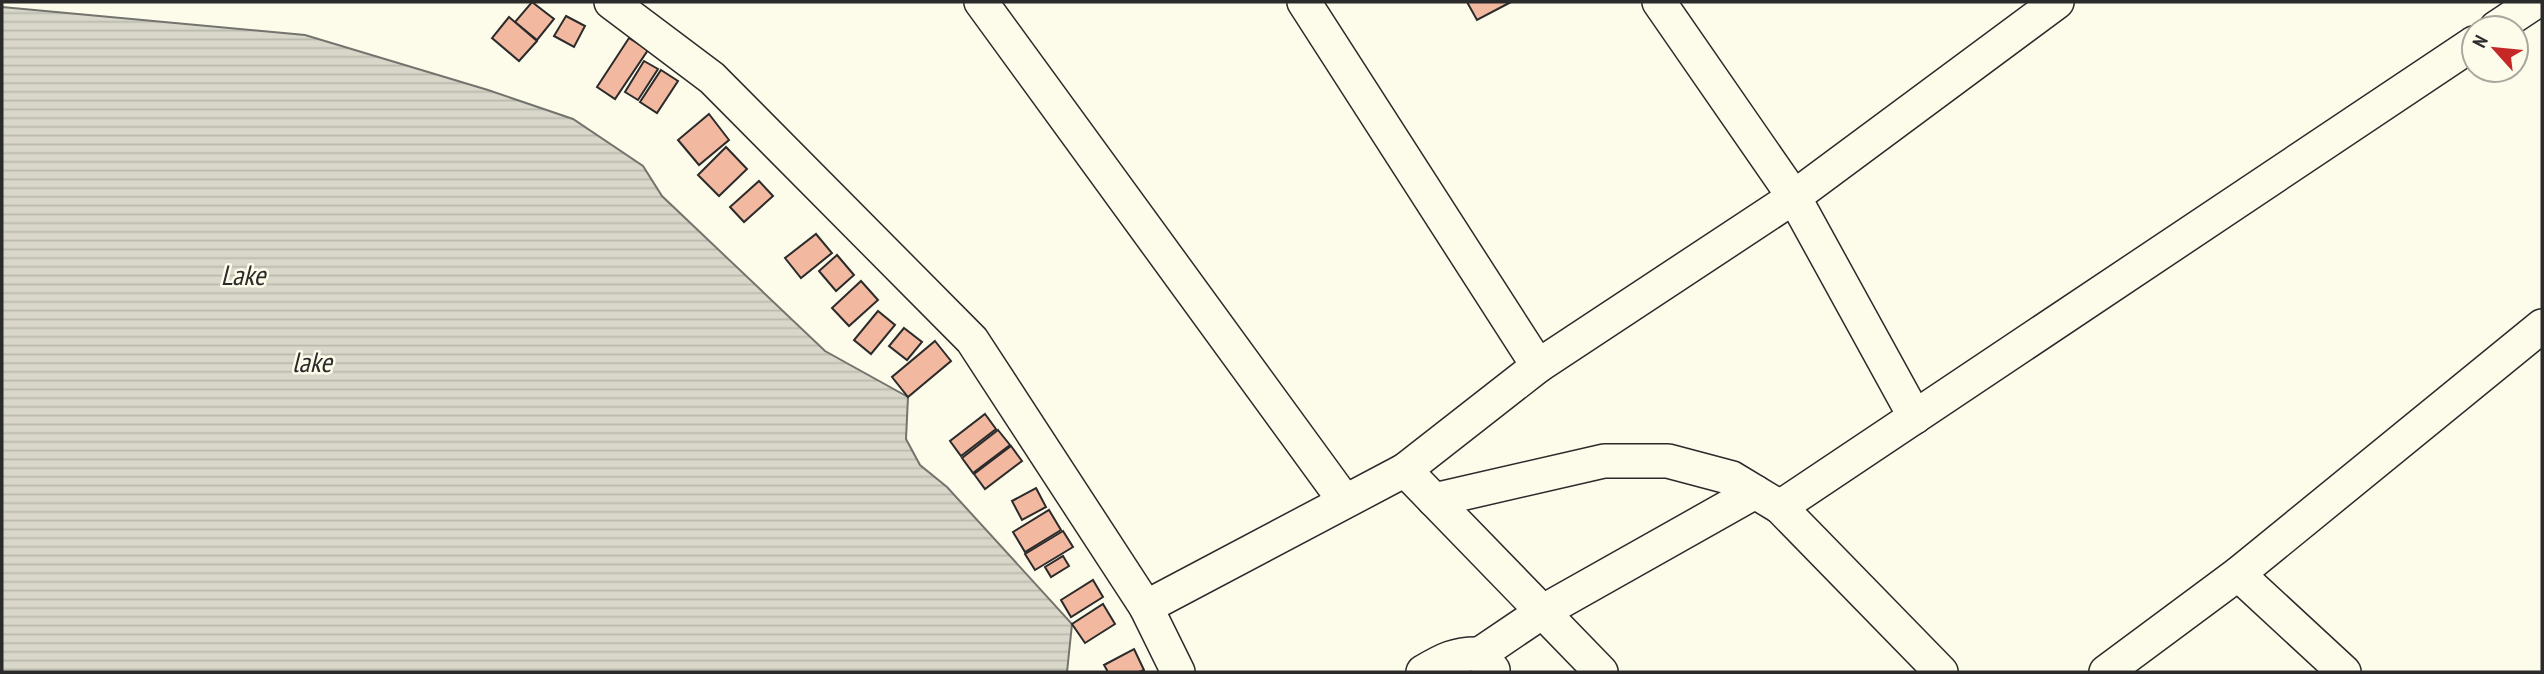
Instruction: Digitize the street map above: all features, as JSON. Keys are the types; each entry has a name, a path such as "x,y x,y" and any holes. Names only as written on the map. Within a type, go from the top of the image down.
{"street":[{"path":"611,2 712,78 972,340 1146,607 1178,672"},
{"path":"981,2 1343,500"},
{"path":"1304,2 1538,366"},
{"path":"1659,2 1794,197 1915,417"},
{"path":"1146,607 1343,500 1405,470 1538,366 1794,197 2057,2"},
{"path":"2517,14 2535,2"},
{"path":"1423,672 1462,653 1487,663 1542,611 1768,500 1915,417 2460,52"},
{"path":"2106,672 2238,573 2542,326"},
{"path":"1434,500 1604,461 1668,461 1732,478 1768,500 1941,672"},
{"path":"1405,470 1601,672"},
{"path":"2238,573 2344,672"}],"water":[{"name":"lake","path":"2,7 305,35 488,90 573,119 643,166 662,196 825,351 908,397 906,439 920,465 947,487 1072,624 1067,672 2,672"}],"building":[{"path":"532,2 554,19 537,40 515,22"},
{"path":"1467,2 1511,2 1477,20"},
{"path":"566,16 585,26 574,47 554,36"},
{"path":"509,17 537,41 519,61 492,38"},
{"path":"629,38 648,50 615,99 597,87"},
{"path":"644,61 658,69 638,100 625,92"},
{"path":"661,70 678,81 657,113 640,102"},
{"path":"709,114 729,140 699,165 678,140"},
{"path":"726,147 747,169 719,196 698,175"},
{"path":"759,181 773,196 744,222 730,207"},
{"path":"816,234 832,253 801,278 785,258"},
{"path":"837,255 854,275 836,291 819,271"},
{"path":"861,281 878,300 849,326 832,308"},
{"path":"878,311 895,325 871,354 854,340"},
{"path":"904,328 922,342 907,360 889,346"},
{"path":"935,341 951,361 908,397 892,377"},
{"path":"985,414 996,429 961,456 950,441"},
{"path":"998,430 1010,445 973,473 962,458"},
{"path":"1011,446 1022,461 985,489 974,474"},
{"path":"1036,488 1046,507 1022,520 1012,501"},
{"path":"1049,510 1061,530 1025,552 1013,532"},
{"path":"1063,531 1073,547 1035,570 1025,554"},
{"path":"1063,556 1069,566 1051,577 1045,567"},
{"path":"1093,580 1103,597 1071,617 1061,600"},
{"path":"1103,604 1115,624 1085,643 1072,624"},
{"path":"1134,649 1144,670 1108,672 1104,665"}],"water label":[{"name":"Lake","path":"243,274"}]}
